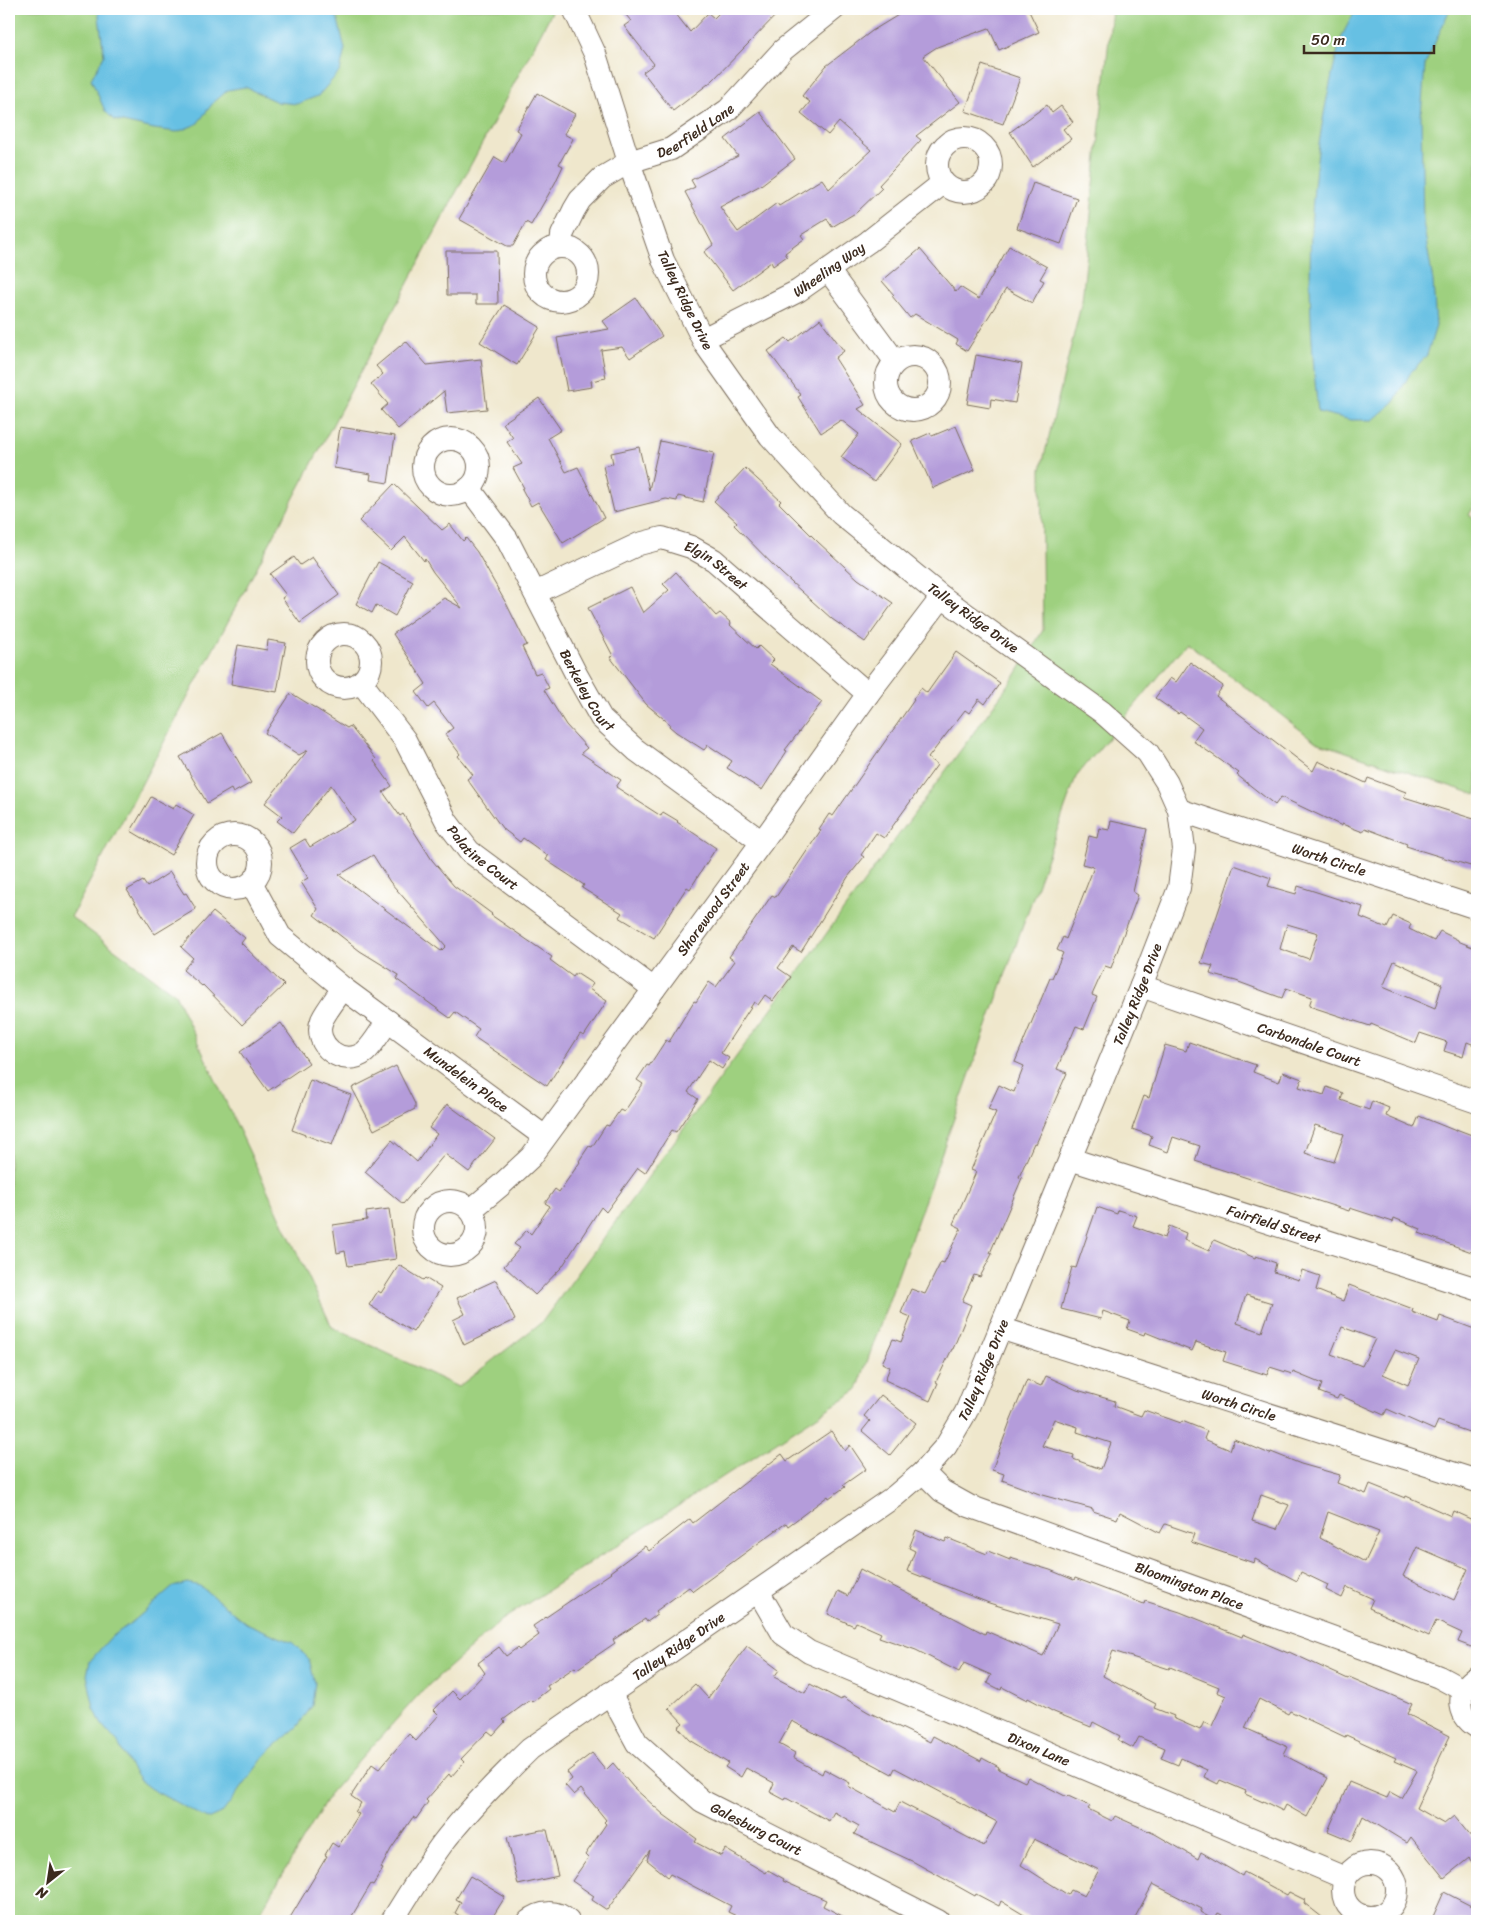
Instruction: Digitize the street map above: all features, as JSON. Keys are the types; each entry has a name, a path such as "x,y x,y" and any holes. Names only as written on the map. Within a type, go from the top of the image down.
{"street":[{"name":"Talley Ridge Drive","path":"392,1921 442,1844 489,1789 530,1749 895,1496 924,1472 946,1446 966,1412 1141,986 1179,888 1184,849 1179,810 1168,783 1148,753 1102,712 942,597 841,514 770,436 703,339 663,260 629,162 595,54 574,9"},
{"name":"Deerfield Lane","path":"561,247 562,234 580,200 602,178 629,162 671,149 728,110 784,50 834,9"},
{"name":"Wheeling Way","path":"703,339 798,291 868,242 943,183"},
{"path":"828,270 896,361"},
{"name":"Berkeley Court","path":"469,488 507,539 576,674 601,718 636,750 762,842"},
{"name":"Elgin Street","path":"534,593 639,544 662,538 691,547 714,560 868,694"},
{"name":"Shorewood Street","path":"471,1210 531,1157 868,694 942,597"},
{"name":"Palatine Court","path":"362,682 405,740 447,822 469,851 654,989"},
{"name":"Worth Circle","path":"1179,810 1477,908"},
{"name":"Mundelein Place","path":"252,884 280,936 344,988 545,1137"},
{"name":"Carbondale Court","path":"1141,986 1477,1102"},
{"path":"344,988 322,1019 320,1031 323,1043 331,1052 342,1057 354,1057 365,1052 388,1021"},
{"name":"Fairfield Street","path":"1070,1159 1477,1289"},
{"name":"Worth Circle","path":"1000,1328 1477,1481"},
{"name":"Bloomington Place","path":"924,1472 942,1491 969,1506 1439,1677 1470,1683 1461,1707 1464,1716 1477,1727"},
{"name":"Dixon Lane","path":"758,1591 784,1634 809,1652 1345,1878"},
{"name":"Galesburg Court","path":"610,1693 637,1743 702,1801 938,1921"},
{"path":"529,1921 542,1913 554,1913 568,1921"}],"green space":[{"path":"9,9 550,9 552,12 71,917 175,994 332,1327 458,1387 542,1322 1015,676 1043,630 1041,469 1082,301 1112,9 1477,9 1477,501 1469,515 1477,520 1477,795 1316,742 1187,642 1076,777 857,1390 502,1620 422,1691 332,1791 255,1921 9,1921"}],"water":[{"path":"98,9 333,9 338,20 345,49 340,71 318,96 297,104 277,102 245,87 228,90 213,103 197,124 177,132 154,129 114,120 105,111 91,79 104,56"},
{"path":"1356,9 1450,9 1425,65 1421,116 1423,222 1433,281 1436,326 1427,355 1411,372 1394,402 1373,420 1351,420 1318,412 1311,330 1310,247 1316,165 1322,124 1336,58 1343,34"},
{"path":"187,1583 200,1586 246,1623 293,1643 309,1659 315,1683 312,1706 297,1727 267,1753 223,1812 207,1819 151,1789 139,1780 118,1743 102,1725 94,1708 87,1675 90,1661 110,1638 136,1619 173,1587"}],"building":[{"path":"621,9 672,9 690,32 708,13 714,18 723,9 782,9 712,81 673,111 643,72 654,64 624,26 631,21"},
{"path":"908,9 1028,9 1039,32 999,50 989,28 937,47 923,56 960,102 916,136 921,140 879,185 882,188 857,212 832,227 827,219 801,235 804,239 785,253 787,256 773,266 771,262 733,290 704,252 713,245 685,192 695,187 691,180 738,156 725,139 760,112 795,159 761,185 720,207 738,232 777,203 779,206 822,179 829,189 871,150 839,122 828,135 801,113 810,102 802,96 826,66 872,31"},
{"path":"982,65 1020,78 1003,124 965,111"},
{"path":"537,93 575,114 564,134 573,139 559,164 563,166 555,183 531,225 526,222 513,246 507,246 459,219 495,157 505,163 521,133 516,130"},
{"path":"1047,105 1052,113 1061,106 1073,122 1063,129 1071,139 1033,167 1010,132"},
{"path":"1033,183 1077,198 1061,244 1017,228"},
{"path":"1009,246 1047,267 1040,279 1044,281 1032,303 1006,289 967,351 956,344 958,340 915,314 910,318 882,281 920,249 956,292 960,287 979,299"},
{"path":"446,251 497,251 498,304 476,304 476,295 447,295"},
{"path":"636,298 662,336 630,358 622,347 601,350 606,378 591,381 592,387 567,391 557,338 609,329 603,321"},
{"path":"504,305 540,327 517,365 480,342"},
{"path":"820,319 844,351 835,358 865,405 858,409 902,444 874,482 841,457 859,434 841,420 821,433 798,397 801,395 768,351 786,338 790,342"},
{"path":"406,341 427,365 481,359 487,409 447,413 444,391 398,429 381,410 388,404 371,384 383,374 376,366"},
{"path":"976,355 1022,364 1015,403 991,399 990,408 967,404"},
{"path":"539,398 561,430 548,438 566,472 578,467 604,518 563,543 538,502 531,506 522,489 524,488 513,468 522,464 507,442 513,438 503,423"},
{"path":"956,426 975,470 933,488 912,441 930,433 932,436"},
{"path":"340,427 395,436 388,483 370,480 371,474 334,468"},
{"path":"660,441 714,453 703,502 678,496 677,501 666,499 614,512 603,466 613,464 611,453 639,447 649,490"},
{"path":"745,468 781,501 779,503 858,579 893,603 865,642 832,619 781,573 734,525 737,522 714,501"},
{"path":"394,484 442,530 450,524 463,541 466,538 477,552 527,645 522,647 535,674 541,672 549,688 544,690 566,725 587,748 581,753 621,780 616,787 661,816 663,812 678,821 716,848 690,889 687,887 654,938 619,917 622,913 582,888 584,885 546,860 548,856 523,838 520,842 502,828 467,779 473,775 458,756 460,754 445,734 453,728 434,703 428,708 416,692 426,684 393,634 444,598 462,608 425,559 424,561 405,537 391,551 359,521"},
{"path":"294,557 300,565 312,557 339,595 300,623 282,598 286,595 270,574"},
{"path":"378,562 413,581 395,616 376,605 372,613 356,604"},
{"path":"676,572 716,616 720,613 756,649 759,646 774,660 770,664 822,702 785,750 787,751 762,790 727,768 732,761 708,745 704,750 676,732 669,726 670,724 646,704 610,657 613,656 588,608 630,587 643,613 669,590 663,584"},
{"path":"268,640 286,643 277,692 231,684 238,645 267,650"},
{"path":"956,652 1000,683 985,704 979,699 969,713 965,710 928,758 937,765 884,838 876,833 861,855 864,857 848,877 801,952 793,947 778,968 791,977 773,1001 765,995 758,1005 754,1002 721,1053 729,1058 722,1069 709,1060 688,1092 698,1099 676,1132 672,1130 645,1173 638,1168 606,1212 601,1207 562,1267 535,1295 504,1266 520,1248 514,1244 527,1230 531,1234 550,1206 545,1203 555,1189 559,1192 589,1146 592,1147 606,1125 609,1126 620,1110 624,1112 643,1084 637,1080 647,1065 649,1066 666,1040 669,1042 694,1001 696,1002 709,982 716,987 735,961 729,957 772,895 776,897 821,830 819,829 829,814 833,816 921,688 927,693"},
{"path":"1190,662 1223,686 1216,696 1313,771 1318,761 1366,783 1368,778 1406,792 1404,797 1477,820 1477,868 1406,846 1407,844 1365,828 1363,832 1342,824 1342,826 1281,797 1275,805 1237,775 1239,773 1193,741 1202,728 1180,712 1178,714 1155,698 1170,678 1176,682"},
{"path":"291,693 347,728 350,726 376,759 374,761 392,786 383,792 400,816 403,814 432,860 454,886 491,915 552,957 550,960 573,977 576,973 593,984 589,989 607,1001 584,1036 580,1034 547,1086 474,1037 479,1029 455,1012 450,1018 396,979 399,975 360,951 314,915 318,909 301,882 308,878 290,848 305,839 310,847 355,820 331,785 293,833 277,821 282,816 265,803 308,750 299,755 265,733","holes":["373,855 390,882 446,946 441,951 339,875"]},
{"path":"222,733 251,783 233,793 231,789 207,803 180,757"},
{"path":"151,797 173,809 176,804 194,815 171,855 131,831"},
{"path":"1111,821 1147,829 1133,892 1138,895 1111,968 1105,966 1092,995 1097,997 1084,1029 1076,1026 1070,1037 1057,1069 1067,1073 1036,1144 1034,1143 1019,1177 1022,1178 990,1253 992,1254 980,1277 974,1275 962,1301 971,1305 953,1349 936,1382 938,1383 930,1401 885,1380 890,1367 882,1363 893,1339 901,1342 911,1317 901,1313 911,1289 925,1294 941,1262 944,1263 961,1228 953,1224 976,1172 971,1170 996,1112 988,1109 999,1085 1014,1092 1024,1066 1015,1062 1050,978 1052,978 1063,953 1057,950 1063,937 1066,939 1094,867 1082,864 1089,836 1097,838 1099,828 1109,830"},
{"path":"1234,865 1271,878 1268,886 1296,894 1298,886 1363,907 1360,917 1387,928 1393,916 1411,924 1409,929 1434,941 1440,931 1477,949 1477,1046 1467,1042 1463,1057 1444,1051 1447,1042 1420,1033 1416,1043 1371,1024 1370,1026 1309,1006 1312,997 1286,988 1282,998 1236,981 1210,974 1213,966 1201,963","holes":["1287,924 1318,933 1309,959 1280,949","1394,961 1442,984 1435,1009 1383,987"]},
{"path":"170,872 196,909 155,934 127,890 143,881 147,887"},
{"path":"213,912 245,938 241,943 284,985 242,1025 203,985 183,970 193,958 181,947"},
{"path":"281,1023 309,1063 268,1091 240,1052"},
{"path":"1189,1042 1256,1065 1253,1072 1279,1082 1283,1072 1302,1079 1299,1087 1324,1095 1327,1087 1343,1093 1341,1100 1369,1110 1372,1101 1389,1108 1386,1116 1414,1128 1419,1116 1456,1131 1456,1129 1477,1137 1477,1254 1419,1233 1421,1229 1394,1218 1393,1222 1350,1208 1349,1211 1195,1161 1200,1146 1173,1137 1168,1152 1149,1145 1152,1136 1132,1129 1144,1096 1149,1098 1165,1045 1186,1051","holes":["1315,1125 1344,1134 1334,1162 1305,1153"]},
{"path":"396,1066 415,1104 415,1109 374,1130 352,1088"},
{"path":"310,1080 351,1095 332,1145 292,1130"},
{"path":"447,1104 495,1139 469,1172 445,1154 403,1204 365,1172 392,1140 417,1162 437,1134 429,1128"},
{"path":"1097,1207 1117,1214 1118,1210 1137,1216 1133,1226 1165,1238 1169,1226 1186,1233 1184,1240 1209,1251 1214,1240 1255,1258 1256,1256 1276,1263 1274,1272 1299,1280 1302,1270 1320,1276 1316,1290 1343,1301 1349,1285 1413,1309 1412,1312 1438,1322 1440,1316 1477,1330 1477,1435 1438,1421 1434,1430 1387,1409 1384,1415 1339,1395 1337,1399 1319,1392 1322,1384 1293,1372 1292,1374 1270,1367 1267,1375 1223,1361 1226,1352 1196,1342 1192,1351 1145,1332 1144,1335 1127,1329 1130,1321 1103,1311 1101,1319 1061,1309 1072,1267 1076,1268","holes":["1246,1295 1272,1303 1262,1332 1237,1323","1342,1327 1375,1339 1362,1366 1331,1354","1395,1350 1419,1359 1408,1385 1383,1374"]},
{"path":"389,1209 396,1259 348,1266 345,1251 337,1253 333,1225 367,1220 366,1212"},
{"path":"399,1265 423,1280 425,1278 441,1288 413,1332 369,1305 378,1291 381,1293"},
{"path":"496,1280 515,1320 464,1345 453,1320 465,1314 457,1298"},
{"path":"1046,1376 1077,1390 1115,1401 1114,1406 1141,1416 1144,1410 1181,1423 1182,1421 1207,1431 1204,1439 1230,1450 1234,1439 1270,1454 1271,1452 1301,1464 1340,1475 1337,1483 1366,1494 1370,1484 1405,1498 1406,1496 1451,1516 1453,1511 1477,1522 1477,1640 1474,1648 1458,1642 1462,1633 1436,1621 1429,1636 1369,1608 1373,1599 1347,1587 1342,1598 1326,1590 1328,1585 1301,1572 1297,1581 1255,1559 1254,1563 1191,1542 1194,1534 1165,1524 1160,1533 1120,1512 1117,1519 1093,1511 1093,1509 1042,1495 1002,1480 1004,1474 992,1470 1027,1380 1041,1386","holes":["1054,1419 1078,1427 1077,1432 1111,1443 1101,1469 1073,1459 1074,1455 1042,1446","1261,1495 1289,1505 1277,1529 1252,1521","1328,1512 1379,1532 1365,1562 1320,1538","1417,1547 1468,1569 1454,1600 1403,1576"]},
{"path":"881,1395 916,1423 890,1455 862,1431 870,1421 864,1416"},
{"path":"831,1431 845,1451 850,1445 866,1469 843,1485 845,1487 829,1498 828,1496 788,1526 786,1523 693,1591 689,1587 656,1611 658,1614 647,1622 645,1619 613,1640 615,1643 577,1669 575,1667 547,1686 549,1689 503,1720 505,1722 493,1735 488,1731 461,1759 464,1762 451,1777 449,1774 426,1800 428,1802 416,1819 413,1817 391,1849 381,1868 383,1869 373,1885 371,1884 349,1921 288,1921 327,1856 325,1855 332,1843 338,1847 359,1814 355,1812 361,1803 351,1796 372,1764 379,1769 409,1734 416,1741 439,1715 434,1710 452,1691 460,1699 485,1673 478,1663 499,1647 506,1656 517,1648 519,1650 539,1635 533,1626 611,1573 645,1546 649,1551 690,1519 693,1523 782,1454 787,1461"},
{"path":"916,1530 945,1542 947,1538 987,1554 988,1551 1010,1560 1010,1558 1050,1570 1074,1580 1075,1578 1144,1604 1145,1601 1180,1612 1242,1637 1243,1634 1412,1704 1407,1714 1450,1736 1416,1808 1444,1824 1454,1816 1477,1844 1477,1869 1469,1858 1444,1878 1411,1837 1407,1843 1363,1816 1352,1841 1328,1831 1349,1782 1387,1798 1390,1792 1401,1798 1417,1771 1394,1761 1396,1758 1290,1711 1288,1714 1259,1699 1245,1728 1288,1747 1284,1755 1328,1778 1307,1817 1286,1805 1283,1811 1245,1794 1246,1791 1220,1780 1218,1784 1204,1777 1207,1770 1181,1758 1178,1765 1161,1758 1165,1748 1139,1737 1133,1748 1118,1740 1120,1736 1093,1722 1091,1727 1054,1712 1028,1698 1027,1700 1002,1687 1001,1690 987,1683 991,1675 964,1663 959,1672 916,1650 879,1637 881,1633 856,1622 854,1626 828,1614 838,1591 848,1596 860,1569 985,1634 986,1631 1043,1656 1058,1624 989,1603 907,1571 915,1551 909,1548","holes":["1113,1651 1169,1669 1170,1667 1219,1687 1217,1692 1226,1696 1212,1726 1204,1722 1200,1730 1173,1718 1174,1716 1154,1708 1156,1704 1103,1676"]},
{"path":"747,1646 779,1670 774,1677 805,1693 810,1684 841,1700 843,1697 868,1712 930,1742 933,1736 981,1761 982,1758 999,1767 998,1769 1025,1782 1028,1777 1067,1797 1090,1806 1088,1809 1112,1821 1115,1816 1155,1834 1198,1859 1201,1852 1242,1876 1244,1872 1287,1895 1289,1892 1305,1900 1304,1903 1327,1921 1234,1921 1218,1913 1214,1920 1200,1912 1202,1909 1153,1884 1133,1921 1034,1921 1001,1901 999,1906 976,1894 975,1896 914,1862 854,1834 859,1826 834,1812 829,1821 786,1798 785,1800 770,1792 774,1783 746,1768 741,1777 725,1767 728,1763 690,1740 678,1727 683,1723 669,1708 695,1684 708,1698","holes":["792,1721 892,1774 895,1768 997,1822 984,1846 900,1802 895,1812 848,1786 850,1783 824,1769 822,1774 793,1758 795,1753 779,1744","1034,1839 1099,1870 1084,1896 1071,1890 1068,1895 1021,1865"]},
{"path":"592,1753 606,1770 613,1763 633,1787 664,1815 697,1839 695,1842 721,1856 725,1849 766,1873 768,1870 784,1879 783,1881 826,1900 823,1906 852,1921 747,1921 728,1912 731,1906 670,1874 668,1877 647,1860 650,1850 607,1910 592,1900 594,1896 572,1881 588,1858 585,1855 606,1824 604,1822 606,1820 581,1789 574,1795 565,1785 572,1779 567,1772"},
{"path":"547,1830 558,1876 518,1885 507,1837"},
{"path":"470,1876 505,1897 490,1921 469,1921 455,1913 461,1902 456,1899"},
{"path":"1444,1892 1477,1909 1477,1921 1431,1921"}]}
